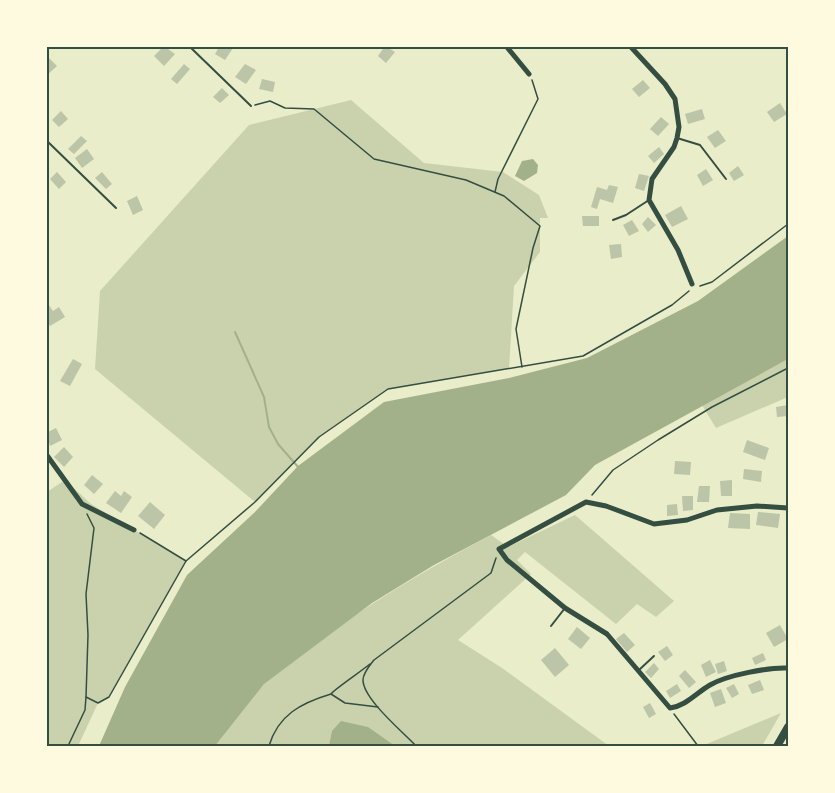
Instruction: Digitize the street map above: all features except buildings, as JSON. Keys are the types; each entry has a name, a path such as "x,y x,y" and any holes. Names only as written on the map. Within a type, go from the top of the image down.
{"main road":[{"path":"777,747 788,728"}],"street":[{"path":"506,46 529,74"},
{"path":"630,46 665,84 675,99 679,127 677,138 674,147 652,179 649,200 678,250 692,284"},
{"path":"46,454 82,504 134,530"},
{"path":"789,508 757,506 717,510 687,520 654,524 606,506 586,502 499,549 507,560 565,608 607,634 670,708 679,707 712,684 775,667 789,668"}],"lane":[{"path":"189,46 251,106"},
{"path":"677,138 700,145 726,179"},
{"path":"46,140 116,208"},
{"path":"612,220 626,215 649,200"},
{"path":"551,626 565,608"},
{"path":"637,672 654,656"}],"path":[{"path":"495,192 510,154 538,99 529,74"},
{"path":"251,106 270,101 285,108 314,109 374,159 466,180 495,192 540,226 533,248 516,329 522,367"},
{"path":"86,697 98,703 110,697 186,561 255,502 319,437 388,389 583,356 672,306 689,291 692,284 699,286 712,282 789,224"},
{"path":"586,502 613,470 631,458 712,407 789,368"},
{"path":"68,747 85,710 86,697 88,635 86,594 94,528 82,504"},
{"path":"134,530 186,561"},
{"path":"269,747 281,720 306,702 331,694 333,690 348,683 374,660 491,573 499,549"},
{"path":"374,660 363,679 366,694 416,747"},
{"path":"331,694 345,703 379,707"},
{"path":"670,708 699,747"}],"shaded area":[{"path":"351,100 424,163 503,172 539,195 548,218 540,218 540,252 514,286 509,369 388,389 319,437 255,502 95,369 100,291 249,125"},
{"path":"533,159 538,165 537,173 524,181 515,176 522,161"},
{"path":"788,236 788,359 595,465 566,495 434,565 372,603 264,684 215,746 99,746 125,687 187,575 255,512 298,466 384,402 509,378 587,358 698,301"},
{"path":"788,359 788,397 716,428 702,405"},
{"path":"65,480 91,504 186,561 109,697 98,703 78,746 47,746 47,492"},
{"path":"575,515 674,601 656,617 637,604 616,624 525,552 517,560 531,574 458,640 502,668 609,746 215,746 245,704 266,682 319,640 374,602 491,535 508,547"},
{"path":"781,713 762,746 702,746"},
{"path":"341,721 368,727 395,746 329,746 332,731"}],"waterway":[{"path":"235,332 264,397 269,427 278,444 299,468"}]}
